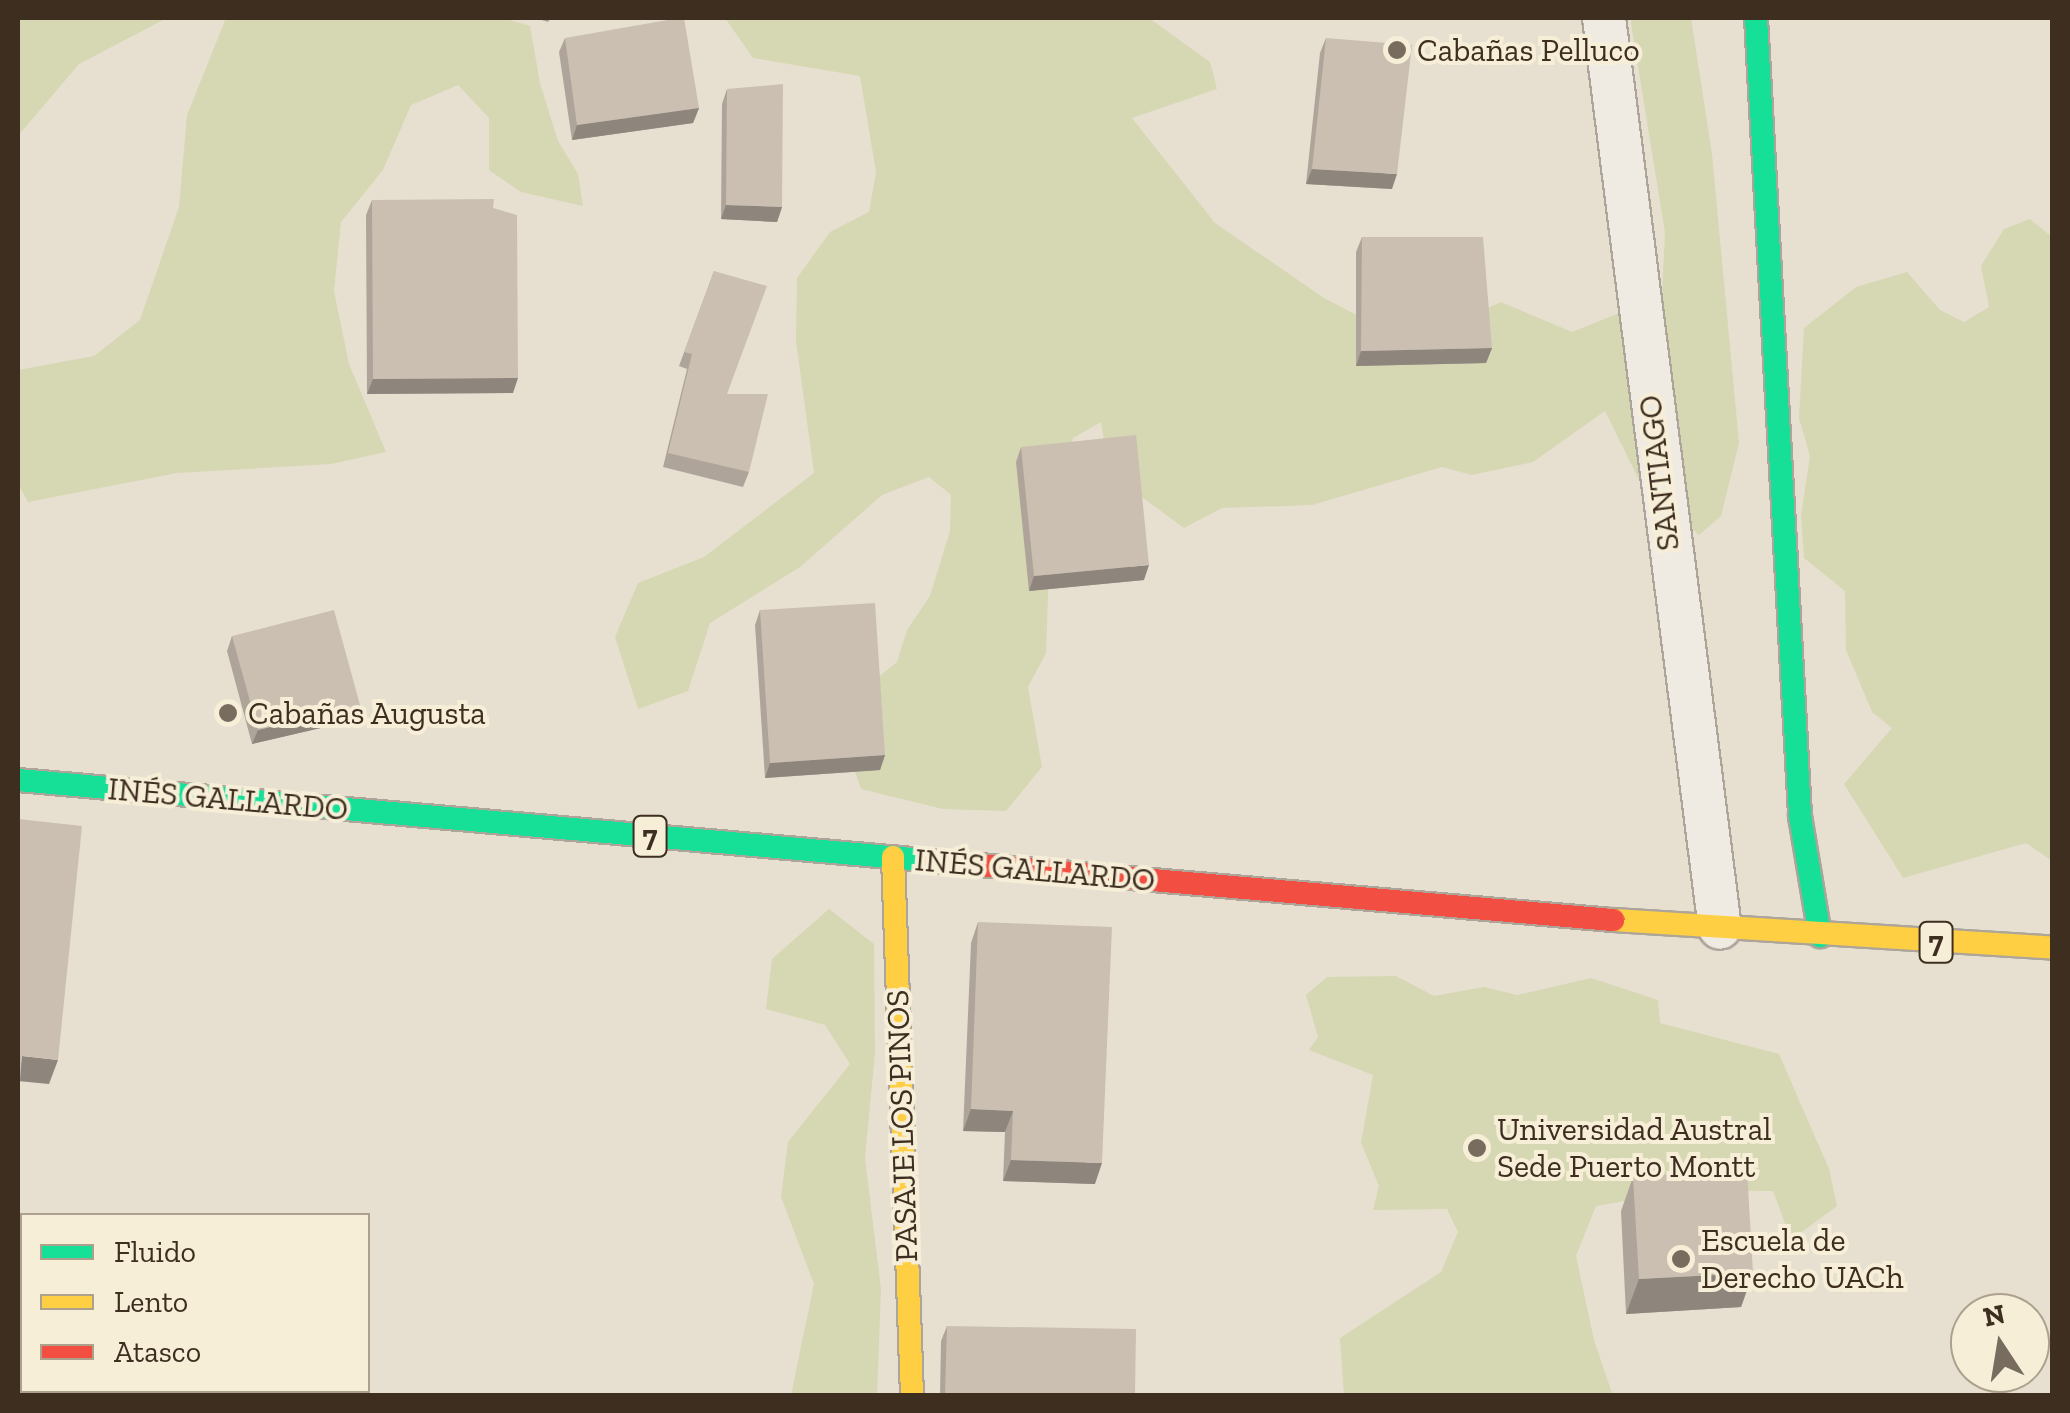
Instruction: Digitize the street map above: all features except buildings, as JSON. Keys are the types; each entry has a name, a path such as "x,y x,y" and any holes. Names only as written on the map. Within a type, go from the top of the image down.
{"main road":[{"path":"1756,18 1800,816 1820,936"},
{"name":"INÉS GALLARDO","path":"18,780 1720,928 2052,948"},
{"name":"PASAJE LOS PINOS","path":"893,857 912,1396"}],"street":[{"name":"SANTIAGO","path":"1604,18 1720,928"}],"green space":[{"path":"18,18 167,18 79,64 18,136"},
{"path":"226,18 503,18 530,26 540,83 558,141 578,174 583,206 521,192 489,170 489,118 458,85 411,105 383,170 341,222 334,291 349,364 386,452 331,464 177,473 28,502 18,484 18,370 94,356 140,320 179,207 187,115"},
{"path":"725,18 1149,18 1210,62 1217,89 1132,118 1215,223 1324,298 1412,344 1501,302 1572,332 1662,296 1665,233 1631,23 1632,18 1691,18 1712,154 1739,443 1721,516 1699,535 1638,478 1605,411 1533,462 1472,475 1442,467 1312,505 1222,508 1184,528 1109,473 1101,422 1073,438 1051,517 1046,653 1028,687 1042,767 1006,811 943,809 861,789 845,743 852,698 897,662 907,630 930,596 950,531 951,495 929,477 882,495 800,567 710,623 688,691 638,709 615,637 638,583 704,557 814,473 796,341 797,278 830,232 869,212 876,172 860,76 753,58"},
{"path":"2030,219 2052,237 2052,861 2026,843 1903,878 1844,784 1892,728 1872,712 1846,650 1845,591 1804,558 1801,515 1810,456 1799,418 1804,328 1856,287 1907,272 1940,310 1964,322 1989,307 1981,266 2004,229"},
{"path":"829,909 874,944 875,1053 865,1158 881,1289 877,1395 791,1395 814,1284 781,1197 788,1142 850,1064 825,1025 766,1009 772,959"},
{"path":"1396,976 1434,996 1484,987 1517,995 1591,978 1658,1000 1660,1023 1779,1054 1829,1169 1837,1206 1791,1240 1773,1191 1690,1190 1596,1206 1576,1256 1594,1340 1612,1393 1621,1395 1344,1395 1340,1338 1441,1272 1458,1232 1447,1209 1373,1210 1379,1186 1361,1143 1373,1075 1309,1050 1318,1037 1306,995 1327,977"}],"traffic: fast":[{"path":"1756,18 1800,816 1820,936"},
{"path":"18,780 934,861"}],"traffic: slow":[{"path":"893,857 912,1396"},
{"path":"1613,920 2052,948"}],"traffic: jam":[{"path":"934,861 1613,920"}],"place":[{"name":"Cabañas Pelluco","path":"1397,50"},
{"name":"Cabañas Augusta","path":"228,713"},
{"name":"Universidad Austral Sede Puerto Montt","path":"1477,1148"},
{"name":"Escuela de Derecho UACh","path":"1681,1259"}]}
